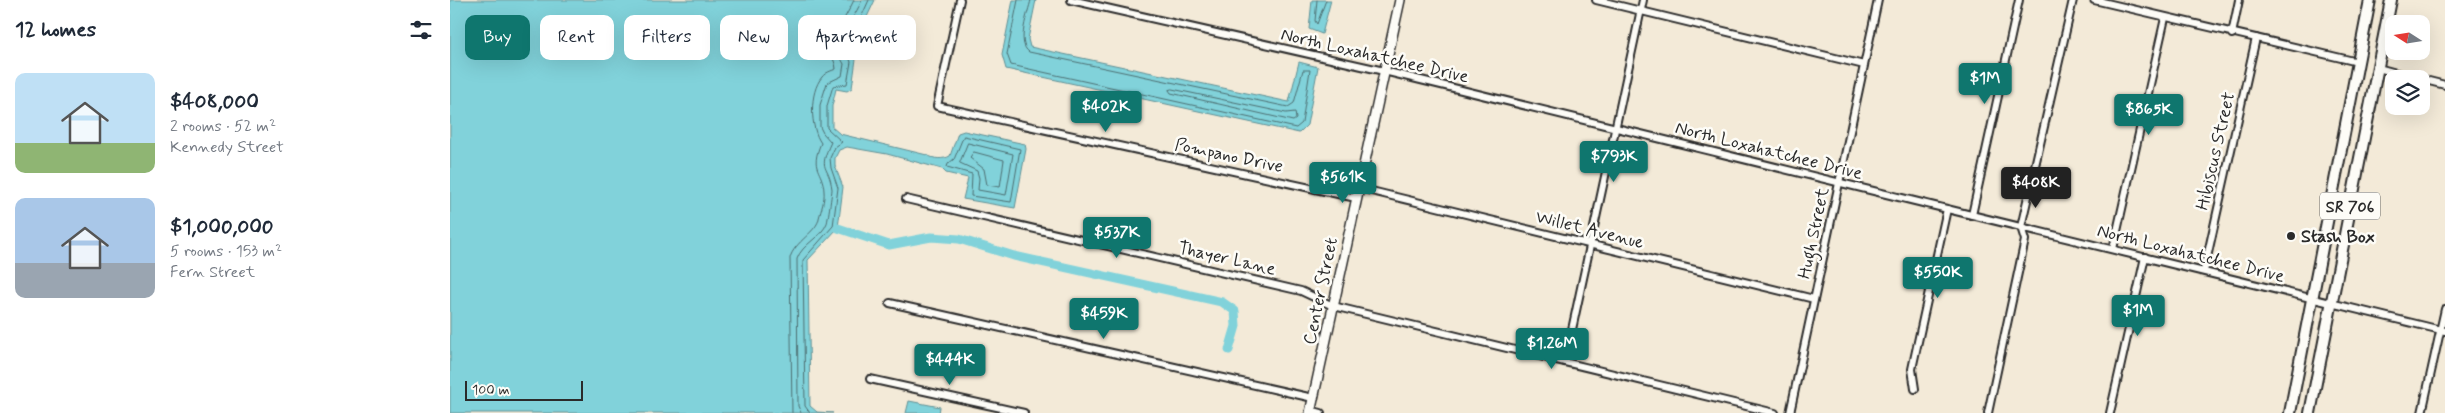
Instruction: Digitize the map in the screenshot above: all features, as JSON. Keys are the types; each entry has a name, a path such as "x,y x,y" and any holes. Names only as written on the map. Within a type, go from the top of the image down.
{"main road":[{"name":"SR 706","path":"2290,413 2370,0"},
{"name":"SR 706","path":"2310,413 2378,68 2389,0"}],"street":[{"name":"Pompano Drive","path":"960,0 937,106 1356,198"},
{"name":"North Loxahatchee Drive","path":"1071,0 1384,71 2443,330"},
{"name":"Center Street","path":"1310,412 1400,0"},
{"path":"1596,0 1864,65"},
{"path":"1565,362 1643,0"},
{"name":"Hugh Street","path":"1790,413 1878,0"},
{"path":"1972,215 2019,0"},
{"path":"1988,413 2025,240 2021,227 2073,0"},
{"path":"2094,0 2232,34 2358,62"},
{"path":"2127,9 2129,0"},
{"path":"2232,34 2239,0"},
{"path":"2112,249 2165,18"},
{"name":"Hibiscus Street","path":"2204,271 2256,38"},
{"path":"2378,68 2386,70"},
{"path":"2430,81 2445,85"},
{"name":"Willet Avenue","path":"1359,188 1814,299"},
{"name":"Thayer Lane","path":"906,199 1301,291 1333,306 1776,413"},
{"path":"1915,389 1912,369 1947,209"},
{"path":"2110,413 2145,256"},
{"path":"890,303 1313,398"},
{"path":"2422,413 2443,330 2445,308"},
{"path":"870,379 1024,413"},
{"path":"1310,412 1321,413"}],"water":[{"path":"450,0 875,0 868,15 798,15 798,60 856,60 852,88 847,91 836,89 832,106 832,127 840,134 938,158 950,156 958,133 964,131 1025,144 1026,149 1015,208 963,199 968,178 946,173 942,169 887,154 847,147 839,150 835,158 835,166 843,187 838,228 808,260 810,406 817,412 833,413 450,413"},
{"path":"1013,0 1036,0 1028,39 1030,47 1289,102 1299,62 1318,67 1307,125 1299,133 1006,69 1002,55"},
{"path":"1312,0 1331,0 1322,34 1309,29"},
{"path":"909,401 940,407 939,413 906,413"}],"waterway":[{"path":"838,228 889,245 931,237 959,239 1014,256 1222,302 1235,311 1236,326 1229,350"}],"place":[{"name":"Stash Box","path":"2291,236"}]}
